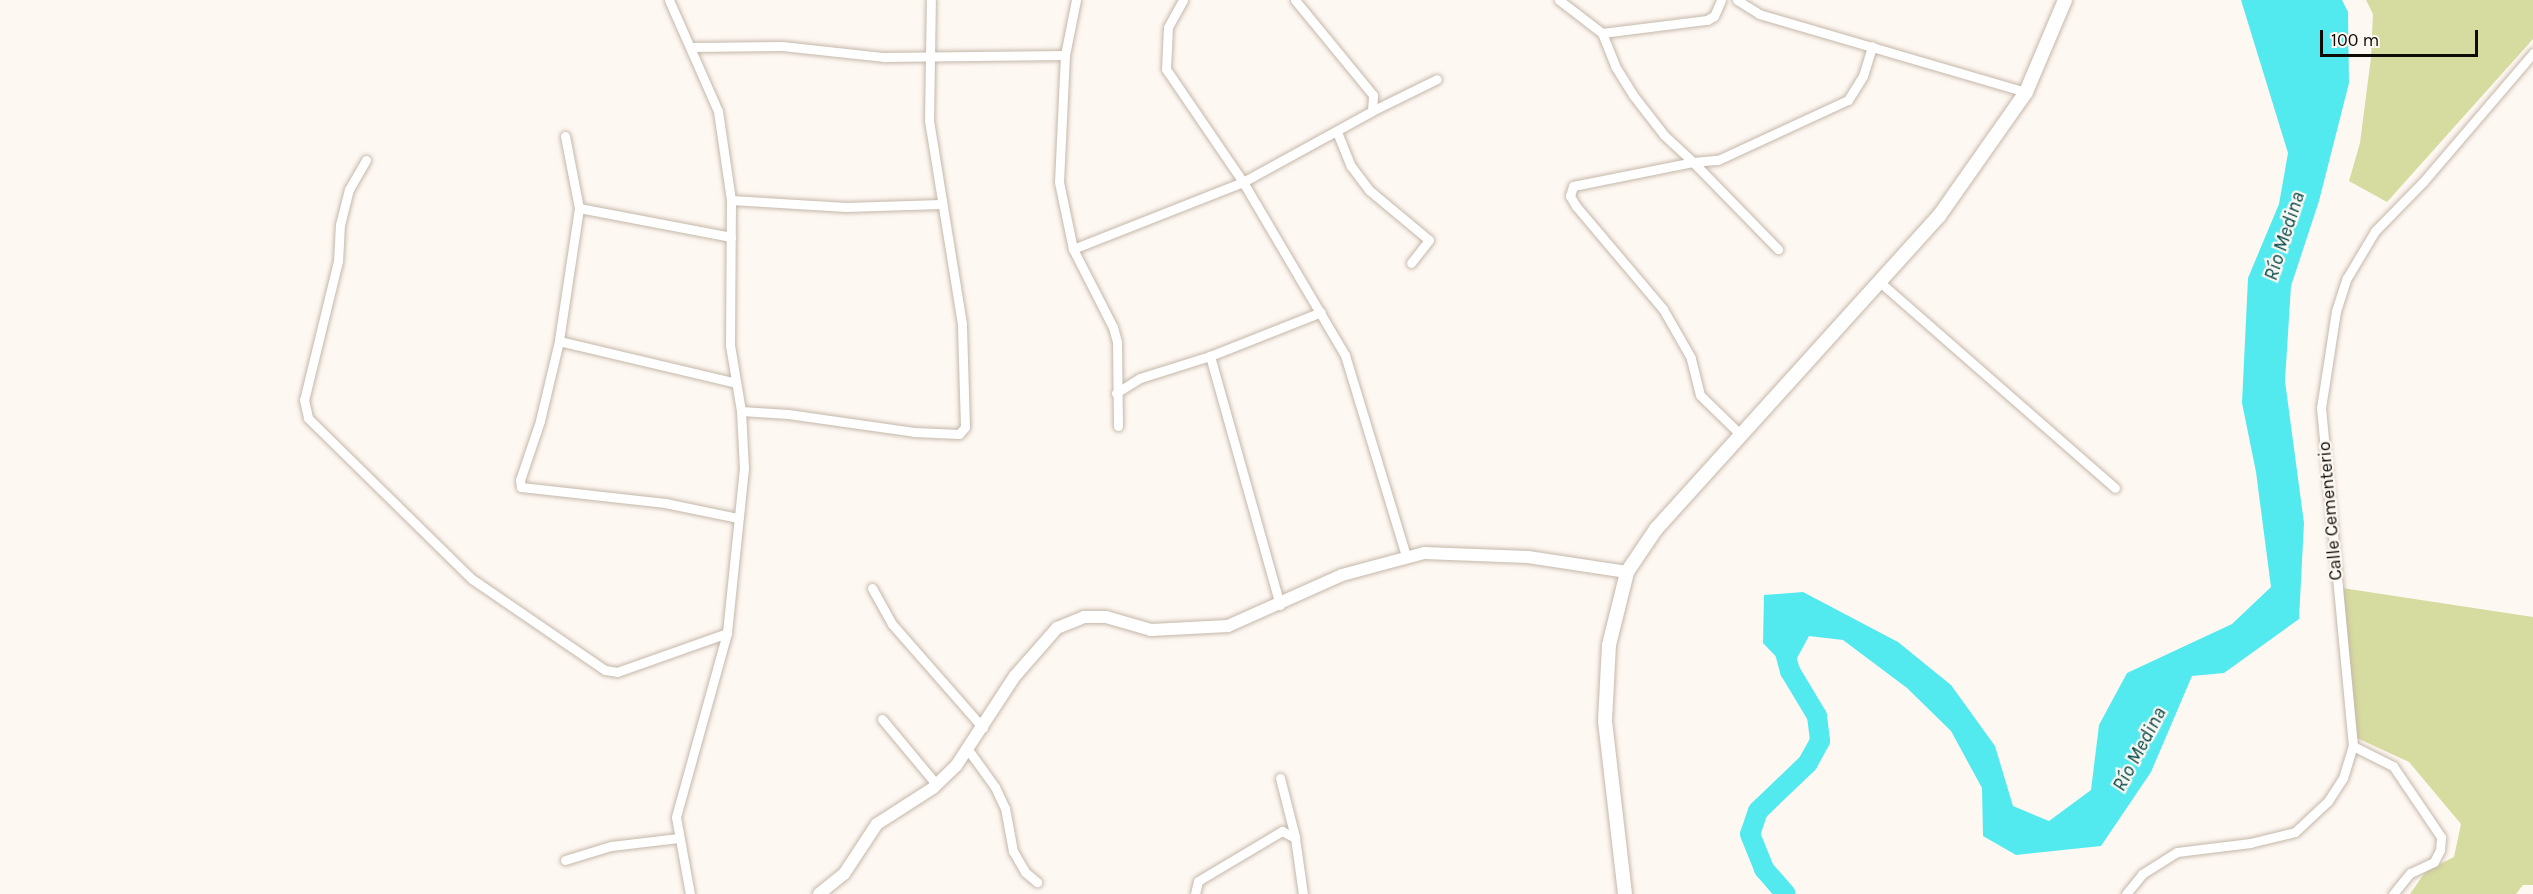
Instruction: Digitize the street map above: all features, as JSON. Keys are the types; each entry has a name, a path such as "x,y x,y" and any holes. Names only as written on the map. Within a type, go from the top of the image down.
{"main road":[{"path":"1625,894 1605,721 1609,645 1627,572 1656,529 1881,283 1939,216 2026,92 2065,0"}],"street":[{"path":"669,0 693,47 718,111 731,200 730,345 741,411 744,468 727,633 680,794 676,817 690,894"},
{"path":"741,411 959,435 968,417 962,324 929,121 931,0"},
{"path":"1076,0 1065,55 1059,182 1072,249 1113,327 1117,342 1118,426"},
{"path":"1183,0 1168,27 1166,69 1243,182 1322,312 1345,355 1406,556"},
{"path":"1295,0 1373,95 1372,111"},
{"path":"1559,0 1602,33 1633,95 1664,135 1778,249"},
{"path":"1602,33 1707,20 1714,16 1720,0"},
{"path":"1737,0 1759,14 2026,92"},
{"path":"693,47 782,46 884,57 1065,55"},
{"path":"1742,435 1700,395 1691,358 1663,309 1570,196 1573,186 1693,162 1718,160 1848,100 1863,76 1872,46"},
{"name":"Calle Cementerio","path":"2126,894 2142,874 2177,852 2250,843 2295,832 2328,801 2343,778 2354,746 2321,408 2336,311 2348,278 2375,231 2423,182 2533,53"},
{"path":"1072,249 1243,182 1372,111 1437,79"},
{"path":"1337,132 1351,166 1369,190 1429,240 1411,263"},
{"path":"565,136 579,208 559,341 540,421 519,480 521,487 665,503 738,518"},
{"path":"366,160 349,189 340,224 338,261 304,400 308,418 472,579 605,670 617,672 727,633"},
{"path":"731,200 846,207 941,204"},
{"path":"579,208 731,237"},
{"path":"1881,283 2115,488"},
{"path":"1116,393 1140,378 1210,356 1322,312"},
{"path":"559,341 736,383"},
{"path":"1210,356 1280,605"},
{"path":"819,894 844,874 877,825 937,785 969,751 1015,676 1057,628 1084,617 1107,617 1151,630 1228,626 1280,605 1342,575 1406,556 1528,557 1627,572"},
{"path":"872,588 892,624 983,728"},
{"path":"882,719 937,785"},
{"path":"2354,746 2393,766 2441,837 2434,862 2410,873 2393,894"},
{"path":"969,751 1005,808 1013,851 1025,872 1037,882"},
{"path":"1280,778 1296,838 1303,894"},
{"path":"1195,894 1198,881 1282,831 1296,838"},
{"path":"565,860 611,846 679,838"}],"green space":[{"path":"2366,0 2533,0 2533,39 2387,202 2349,181 2360,143 2371,57 2373,14"},
{"path":"2342,588 2533,617 2533,885 2523,885 2516,894 2410,894 2426,871 2454,857 2461,824 2409,762 2357,738"}],"water":[{"path":"2241,0 2342,0 2348,12 2349,83 2319,201 2291,286 2285,381 2304,523 2299,619 2224,673 2192,676 2151,772 2101,846 2016,855 1983,836 1982,788 1951,731 1907,688 1843,640 1809,636 1790,671 1763,643 1764,595 1803,592 1898,642 1951,685 1995,746 2013,806 2049,821 2091,790 2099,725 2127,673 2232,624 2271,587 2256,472 2242,403 2248,278 2279,204 2288,153"}],"waterway":[{"name":"Río Medina","path":"1783,645 1790,671 1817,716 1820,741 1808,763 1758,811 1750,834 1764,869 1786,894"}]}
